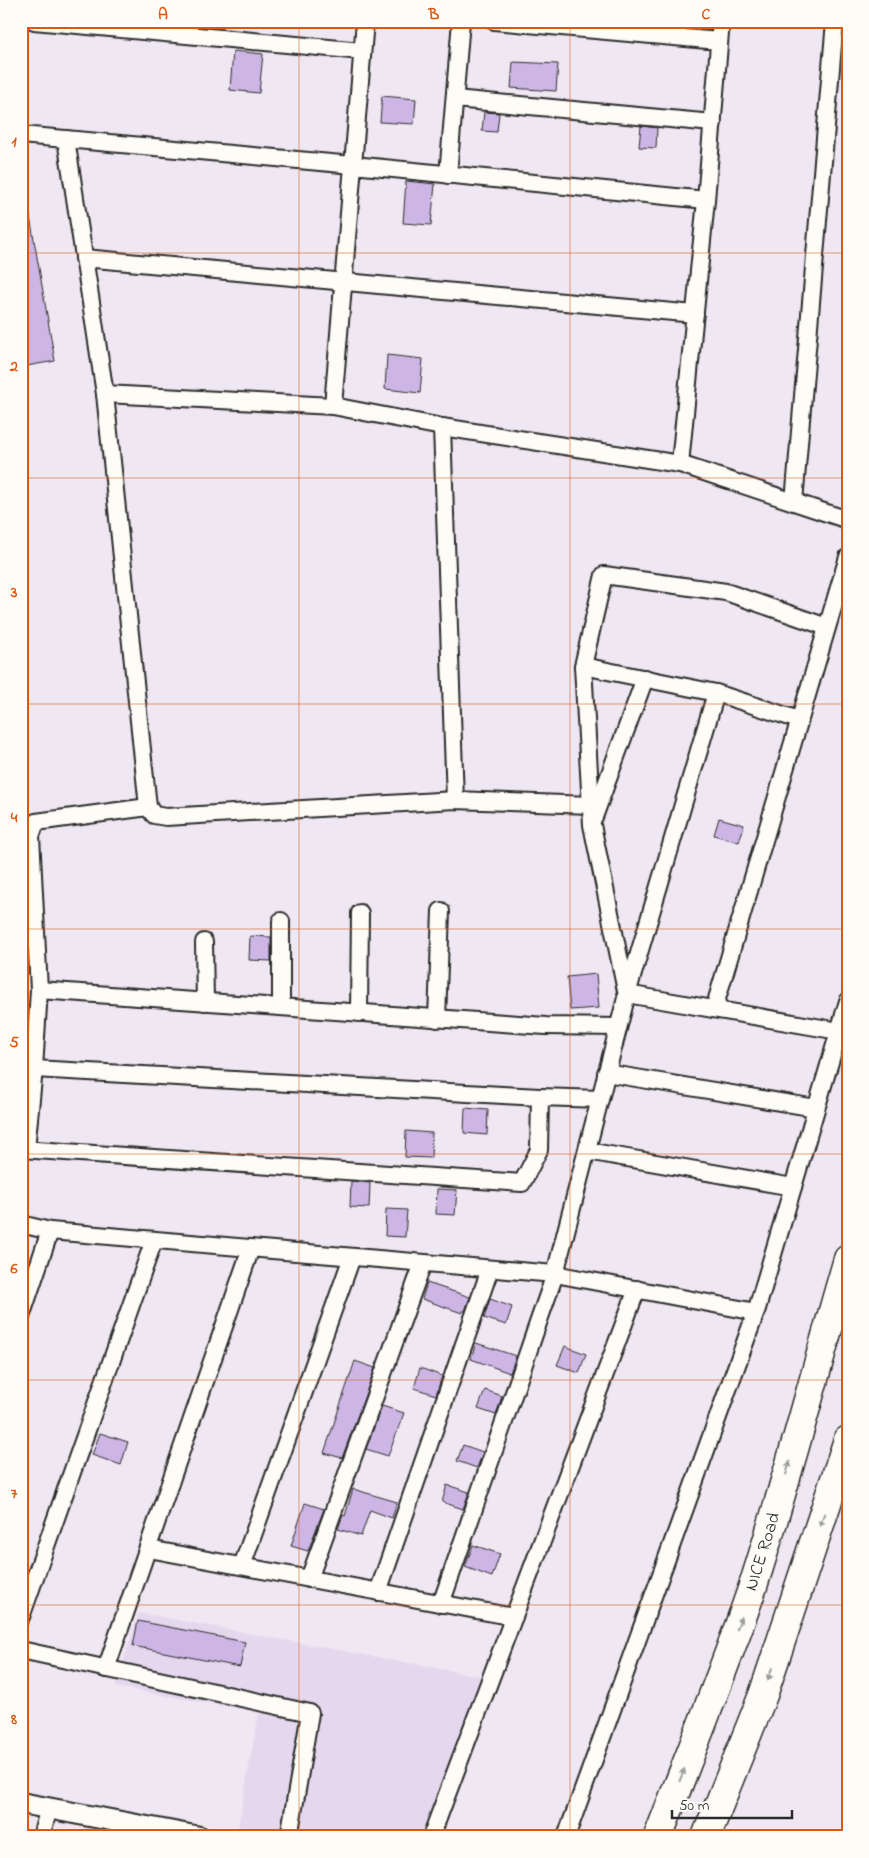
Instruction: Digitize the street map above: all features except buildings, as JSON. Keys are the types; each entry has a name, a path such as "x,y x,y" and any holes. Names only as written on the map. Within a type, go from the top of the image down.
{"highway":[{"name":"NICE Road","path":"658,1837 752,1586 783,1487 848,1259"},
{"path":"706,1837 763,1694 848,1440"}],"street":[{"path":"34,21 362,51"},
{"path":"334,406 365,21"},
{"path":"448,175 461,21"},
{"path":"494,21 719,41"},
{"path":"680,464 706,200 721,21"},
{"path":"794,502 835,21"},
{"path":"454,98 712,123"},
{"path":"21,135 706,200"},
{"path":"66,139 104,394 148,807 154,815 166,817 455,800 590,805"},
{"path":"84,258 695,314"},
{"path":"104,394 334,406 442,427 680,464 848,520"},
{"path":"442,427 455,800"},
{"path":"714,1009 848,557"},
{"path":"627,994 592,825 590,805 583,666 604,575 726,592 827,627"},
{"path":"583,666 716,693 799,720"},
{"path":"592,825 645,678"},
{"path":"441,1604 555,1274 627,994 716,693"},
{"path":"148,807 36,822 31,836 40,990 34,1069 24,1149 522,1183 539,1150 540,1097"},
{"path":"437,1018 441,911"},
{"path":"359,1013 360,913"},
{"path":"281,920 281,1007"},
{"path":"204,942 204,1002"},
{"path":"40,990 546,1026 618,1027"},
{"path":"627,994 839,1031"},
{"path":"566,1837 756,1312 848,1001"},
{"path":"34,1069 600,1099"},
{"path":"606,1073 816,1108"},
{"path":"587,1151 793,1187"},
{"path":"21,1224 50,1231 555,1274 756,1312"},
{"path":"21,1317 50,1231"},
{"path":"21,1617 154,1240"},
{"path":"106,1669 149,1549 251,1248"},
{"path":"242,1566 352,1257"},
{"path":"309,1579 423,1263"},
{"path":"378,1592 490,1269"},
{"path":"431,1837 637,1289"},
{"path":"149,1549 514,1617"},
{"path":"21,1650 310,1713 289,1837"},
{"path":"21,1803 200,1837"},
{"path":"41,1837 48,1808"}],"shaded area":[{"path":"139,1613 484,1677 420,1837 293,1837 238,1827 259,1712 115,1687"}]}
